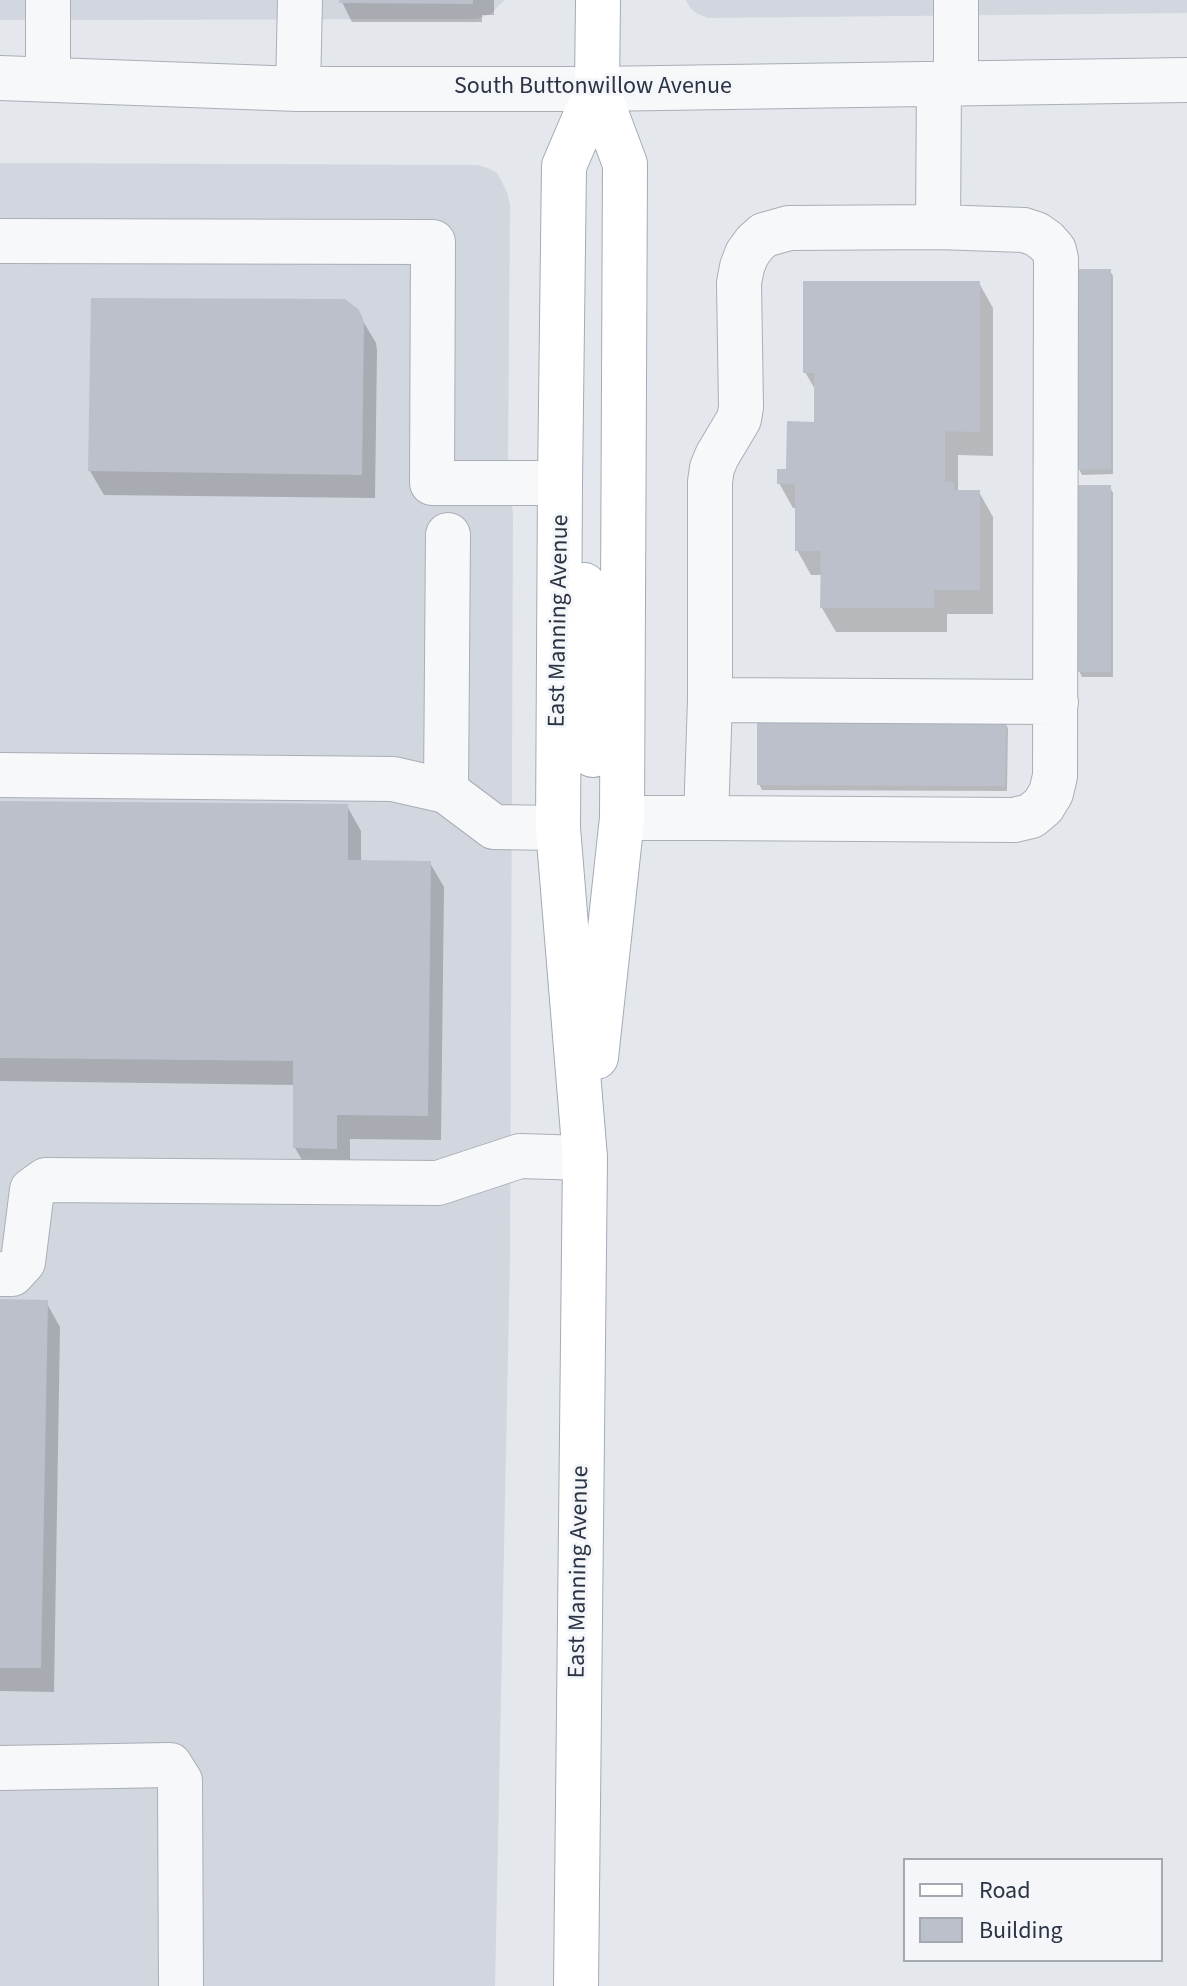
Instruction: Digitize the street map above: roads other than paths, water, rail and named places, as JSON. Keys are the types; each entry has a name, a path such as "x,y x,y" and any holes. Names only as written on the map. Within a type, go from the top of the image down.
{"main road":[{"name":"East Manning Avenue","path":"585,1158 622,818 625,164 597,89 598,0"},
{"name":"East Manning Avenue","path":"576,1986 585,1158 558,828 560,494 564,166 597,89"},
{"path":"560,494 589,601 594,800 598,811 622,818"}],"street":[{"path":"48,0 48,79"},
{"path":"298,89 300,0"},
{"path":"938,227 956,0"},
{"name":"South Buttonwillow Avenue","path":"0,78 298,89 597,89 1187,80"},
{"path":"622,818 1014,820 1031,816 1043,806 1051,793 1055,776 1056,259 1054,250 1036,234 1024,230 938,227 789,228 764,235 747,254 739,283 741,407 735,429 712,468 710,482 710,700 706,818"},
{"path":"0,241 433,242 432,483 560,494"},
{"path":"446,791 448,535"},
{"path":"710,700 1056,702"},
{"path":"0,775 393,779 446,791 494,827 558,828"},
{"path":"0,1274 12,1274 23,1262 32,1190 46,1180 438,1183 520,1156 585,1158"},
{"path":"0,1768 170,1765 180,1781 181,1986"}]}
